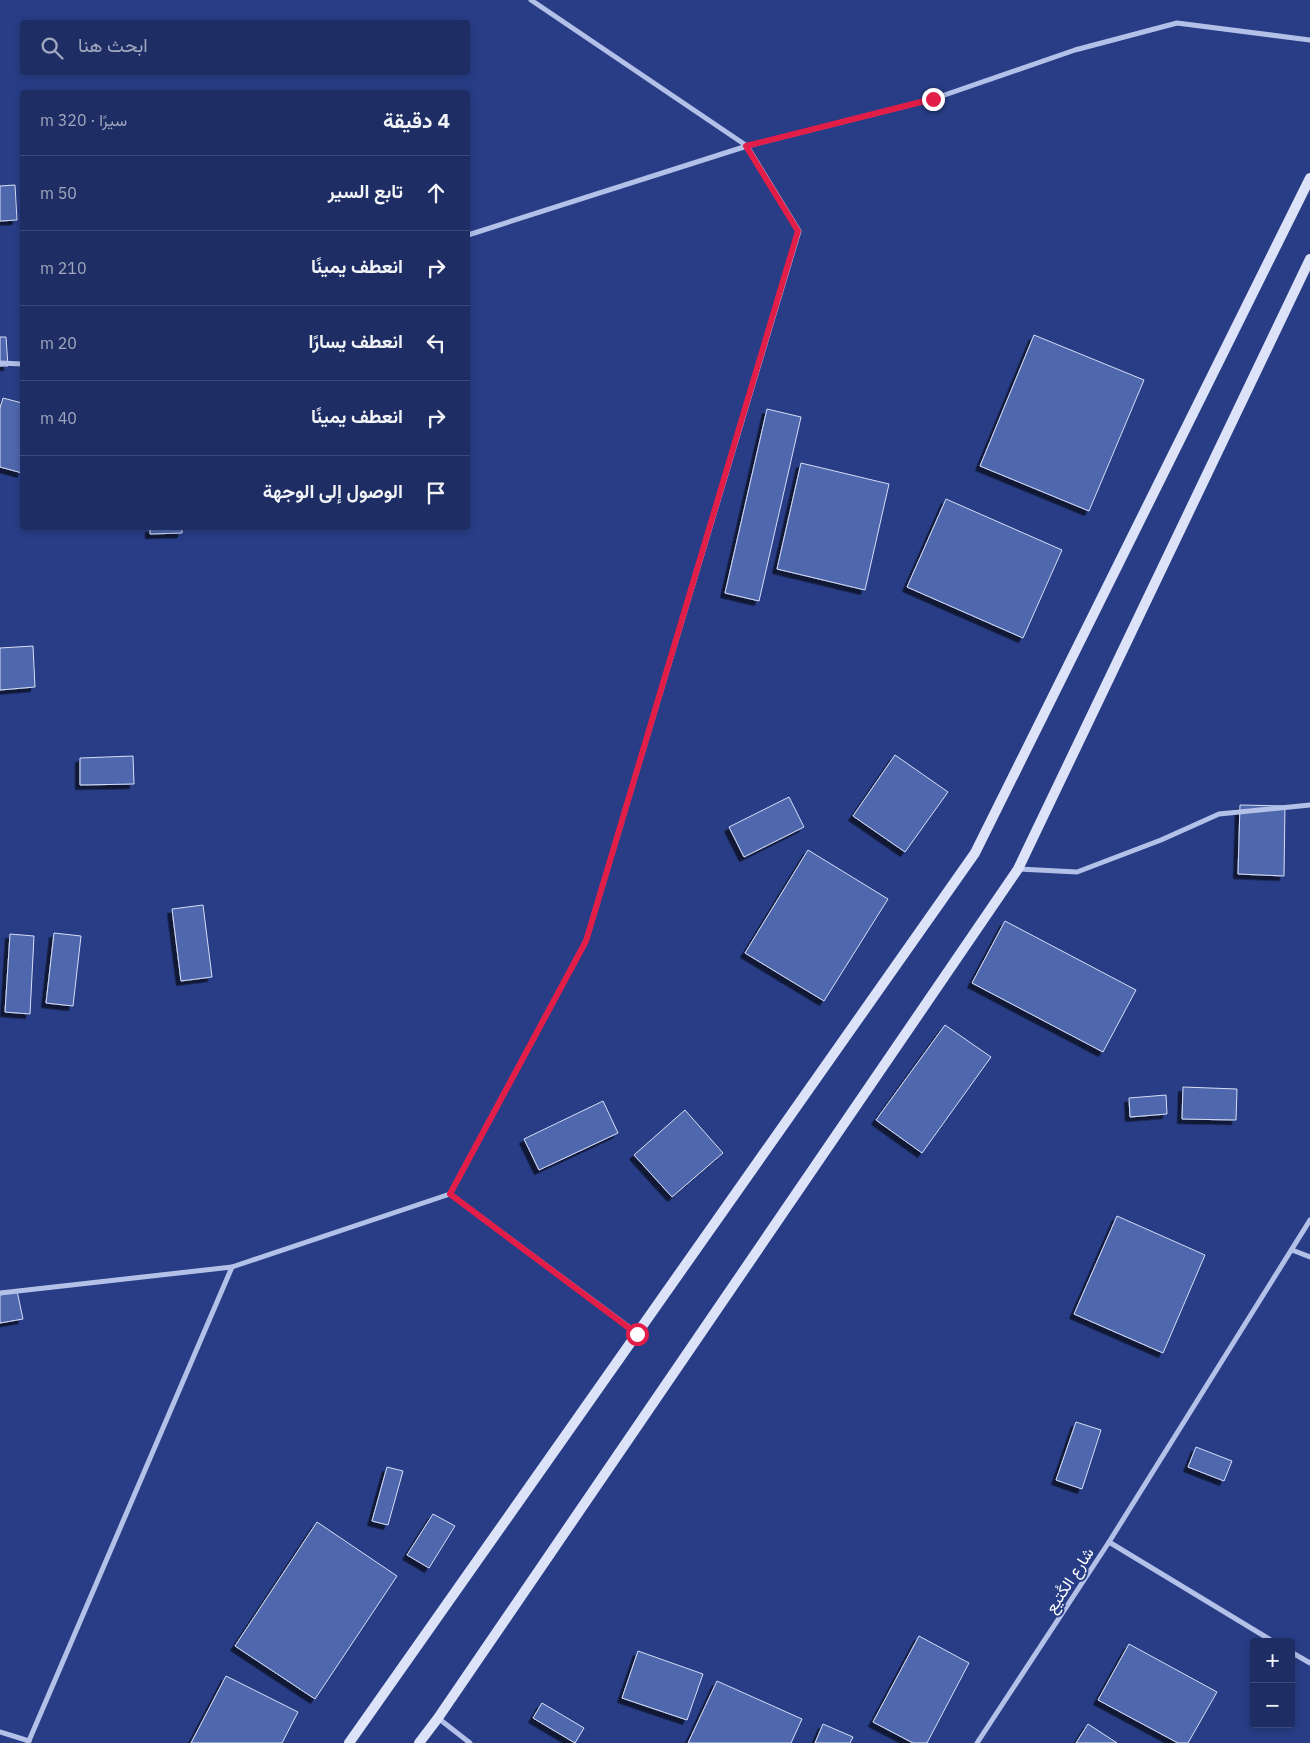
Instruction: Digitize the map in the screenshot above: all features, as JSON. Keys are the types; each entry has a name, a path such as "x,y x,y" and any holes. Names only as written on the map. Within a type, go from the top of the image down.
{"main road":[{"path":"349,1743 975,854 1310,178"},
{"path":"419,1743 438,1718 1018,869 1310,259"}],"street":[{"path":"0,1293 232,1267 450,1194 586,941 798,231 746,146 531,0"},
{"path":"470,234 746,146 933,99 1075,50 1177,23 1310,40"},
{"path":"0,362 20,364"},
{"path":"1018,869 1077,872 1161,840 1219,814 1310,805"},
{"path":"450,1194 637,1334"},
{"path":"1109,1542 1310,1220"},
{"path":"1292,1250 1310,1257"},
{"path":"0,1732 28,1742 232,1267"},
{"name":"شارع الكُتيع","path":"977,1743 1109,1542 1267,1638"},
{"path":"1295,1654 1310,1663"},
{"path":"438,1718 470,1743"}],"building":[{"path":"15,185 17,220 0,221 0,186"},
{"path":"1034,335 1144,380 1089,511 980,466"},
{"path":"0,337 6,337 8,366 0,366"},
{"path":"3,398 20,402 20,472 0,467 0,408"},
{"path":"767,409 801,417 759,601 725,593"},
{"path":"801,463 889,484 865,590 777,569"},
{"path":"946,499 1062,550 1023,638 907,587"},
{"path":"150,530 182,530 182,533 150,534"},
{"path":"33,646 35,687 0,690 0,648"},
{"path":"895,755 948,792 905,852 853,816"},
{"path":"133,756 134,784 80,785 80,758"},
{"path":"789,797 804,827 744,857 729,827"},
{"path":"1240,805 1285,806 1284,876 1238,874"},
{"path":"808,850 888,899 824,1001 745,953"},
{"path":"203,905 212,977 181,981 172,909"},
{"path":"1005,921 1136,990 1103,1052 972,983"},
{"path":"54,933 81,936 73,1006 46,1003"},
{"path":"10,934 34,936 30,1014 5,1012"},
{"path":"945,1025 991,1057 922,1153 876,1120"},
{"path":"1183,1087 1237,1089 1236,1120 1182,1119"},
{"path":"1166,1095 1167,1114 1130,1117 1129,1098"},
{"path":"603,1101 618,1133 539,1170 524,1139"},
{"path":"685,1110 723,1153 672,1197 634,1155"},
{"path":"1117,1216 1205,1255 1163,1353 1074,1314"},
{"path":"17,1291 23,1319 0,1323 0,1295"},
{"path":"1076,1422 1101,1430 1082,1489 1056,1480"},
{"path":"1196,1447 1232,1461 1224,1481 1188,1467"},
{"path":"387,1467 403,1471 388,1525 372,1521"},
{"path":"433,1514 455,1526 429,1568 407,1555"},
{"path":"317,1522 397,1576 315,1699 235,1646"},
{"path":"919,1636 969,1663 927,1743 913,1743 873,1722"},
{"path":"1129,1644 1217,1692 1188,1743 1178,1743 1098,1700"},
{"path":"638,1651 703,1674 687,1720 622,1698"},
{"path":"226,1676 298,1712 282,1743 191,1743"},
{"path":"717,1681 802,1719 791,1743 688,1743"},
{"path":"542,1703 584,1728 575,1743 533,1718"},
{"path":"823,1724 853,1737 850,1743 815,1743"},
{"path":"1088,1724 1117,1743 1076,1743"}],"route":[{"path":"637,1334 450,1194 586,941 798,231 746,146 933,99"}]}
